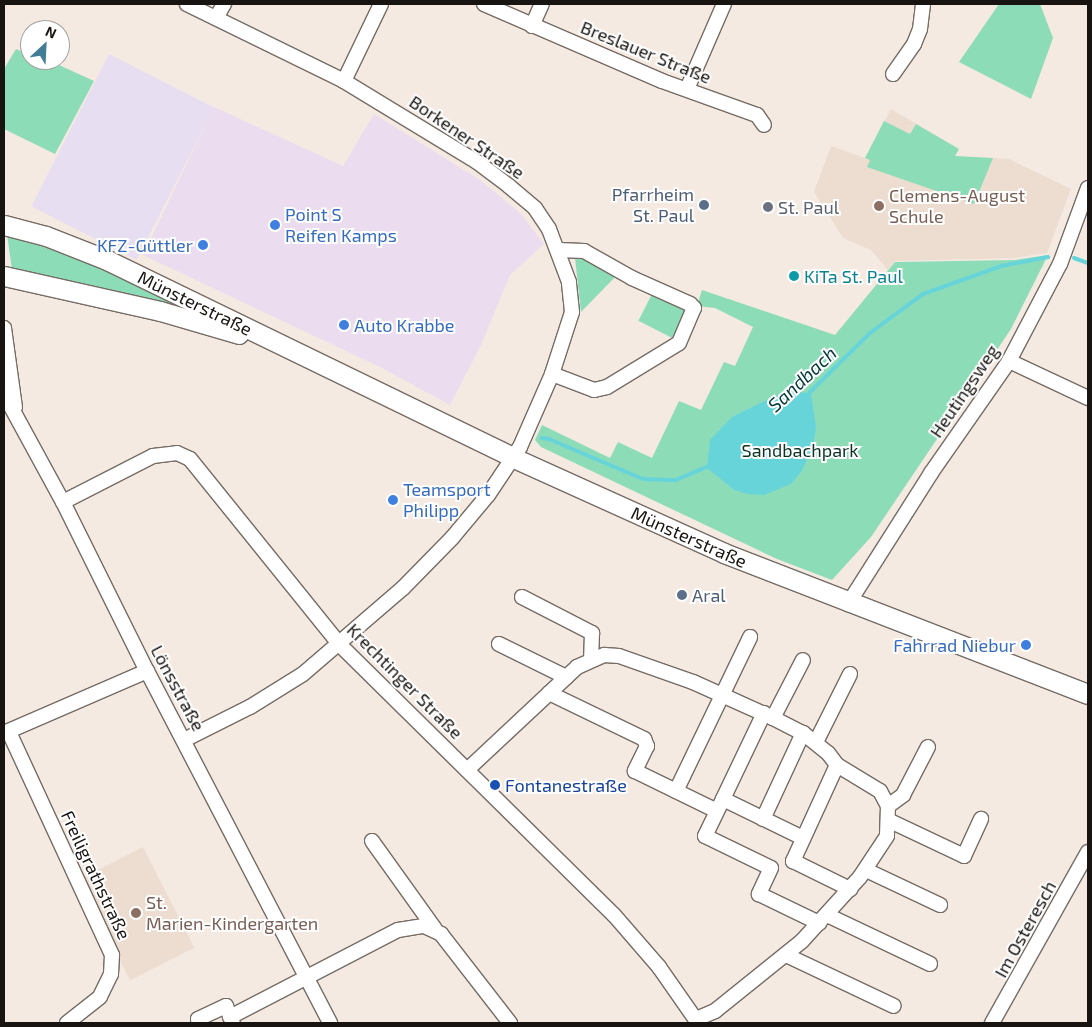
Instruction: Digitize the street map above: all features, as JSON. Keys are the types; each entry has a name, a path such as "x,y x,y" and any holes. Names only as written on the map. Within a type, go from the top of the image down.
{"main road":[{"name":"Münsterstraße","path":"4,225 46,236 108,260 514,458 715,549 848,604 1088,694"},
{"name":"Münsterstraße","path":"4,276 160,311 300,355"}],"street":[{"name":"Borkener Straße","path":"184,740 277,691 340,645 452,538 514,458 552,374 572,312 569,282 558,250 535,208 509,186 477,162 344,81 187,4"},
{"path":"216,18 224,4"},
{"path":"344,81 381,4"},
{"name":"Breslauer Straße","path":"484,4 532,26 757,116 764,125"},
{"path":"532,26 542,4"},
{"path":"687,89 724,4"},
{"path":"892,74 914,44 920,29 923,4"},
{"name":"Heutingsweg","path":"848,604 931,472 1009,361 1060,264 1088,188"},
{"path":"552,374 594,390 607,387 679,343 694,308 690,304 632,278 584,251 558,250"},
{"name":"Lönsstraße","path":"4,328 16,418"},
{"path":"1009,361 1088,398"},
{"name":"Lönsstraße","path":"4,394 63,502 147,671 330,1023"},
{"name":"Krechtinger Straße","path":"63,502 153,456 177,454 190,458 340,645 614,914 697,1021"},
{"path":"522,598 592,633 591,658"},
{"path":"676,791 750,637"},
{"path":"499,644 566,677"},
{"path":"468,770 566,677 591,658 604,655 619,656 722,694 768,716 803,733 816,742 837,765 875,786 888,806 890,821 884,845 866,870 823,919 786,955 715,1010 697,1021"},
{"path":"803,660 768,716 705,836 771,868 759,894 930,964"},
{"path":"6,733 147,671"},
{"path":"816,742 850,674"},
{"path":"548,693 644,739 647,746 635,771 676,791 763,819 803,838"},
{"name":"Freiligrathstraße","path":"6,733 112,955 111,974 100,997 67,1023"},
{"path":"763,819 803,733"},
{"path":"888,806 903,795 928,747"},
{"path":"837,765 793,861 850,888"},
{"path":"890,821 964,856 981,819"},
{"path":"372,841 435,929 510,1023"},
{"name":"Im Osteresch","path":"992,1023 1088,852"},
{"path":"866,870 940,906"},
{"path":"199,1023 198,1019 226,1006 231,1020 306,977 398,930 424,926 435,929"},
{"path":"786,955 894,1006"}],"shaded area":[{"path":"109,54 214,108 137,260 31,206"},
{"path":"214,107 343,166 374,114 480,180 520,213 544,244 510,275 481,345 450,405 382,368 143,255"},
{"path":"891,109 959,149 955,156 1009,159 1071,189 1047,253 1015,258 895,261 888,270 871,250 843,238 814,192 831,146 865,158"},
{"name":"St. Marien-Kindergarten","path":"143,847 194,948 130,980 79,880"}],"green space":[{"path":"999,4 1040,4 1053,38 1031,99 959,62"},
{"path":"16,49 20,51 20,70 70,70 94,81 55,154 4,129 4,69"},
{"path":"884,121 910,134 916,124 959,149 955,156 993,158 974,204 867,167 870,160 865,158"},
{"path":"7,234 46,243 208,314 12,270"},
{"path":"580,255 616,276 581,312 575,258"},
{"name":"Sandbachpark","path":"1048,255 1011,329 871,537 832,580 777,559 541,447 535,440 542,425 610,458 618,442 652,458 679,401 701,410 724,362 735,366 753,327 715,308 697,306 702,290 835,335 895,262 1015,260"},
{"path":"652,294 686,311 672,338 638,321"}],"water":[{"path":"799,392 811,394 816,427 813,447 801,472 791,484 764,495 748,494 734,490 707,468 710,440 732,417 775,396"}],"waterway":[{"name":"Sandbach","path":"807,395 870,333 923,294 1001,266 1048,257"},
{"name":"Sandbach","path":"1074,258 1088,263"},
{"name":"Sandbach","path":"542,438 549,439 643,479 676,480 711,465"}],"place":[{"name":"Pfarrheim St. Paul","path":"704,205"},
{"name":"Clemens-August Schule","path":"879,206"},
{"name":"St. Paul","path":"768,207"},
{"name":"Point S Reifen Kamps","path":"275,225"},
{"name":"KFZ-Güttler","path":"203,245"},
{"name":"KiTa St. Paul","path":"794,276"},
{"name":"Auto Krabbe","path":"344,325"},
{"name":"Teamsport Philipp","path":"393,500"},
{"name":"Aral","path":"682,595"},
{"name":"Fahrrad Niebur","path":"1026,645"},
{"name":"Fontanestraße","path":"495,785"},
{"name":"St. Marien-Kindergarten","path":"136,913"}]}
